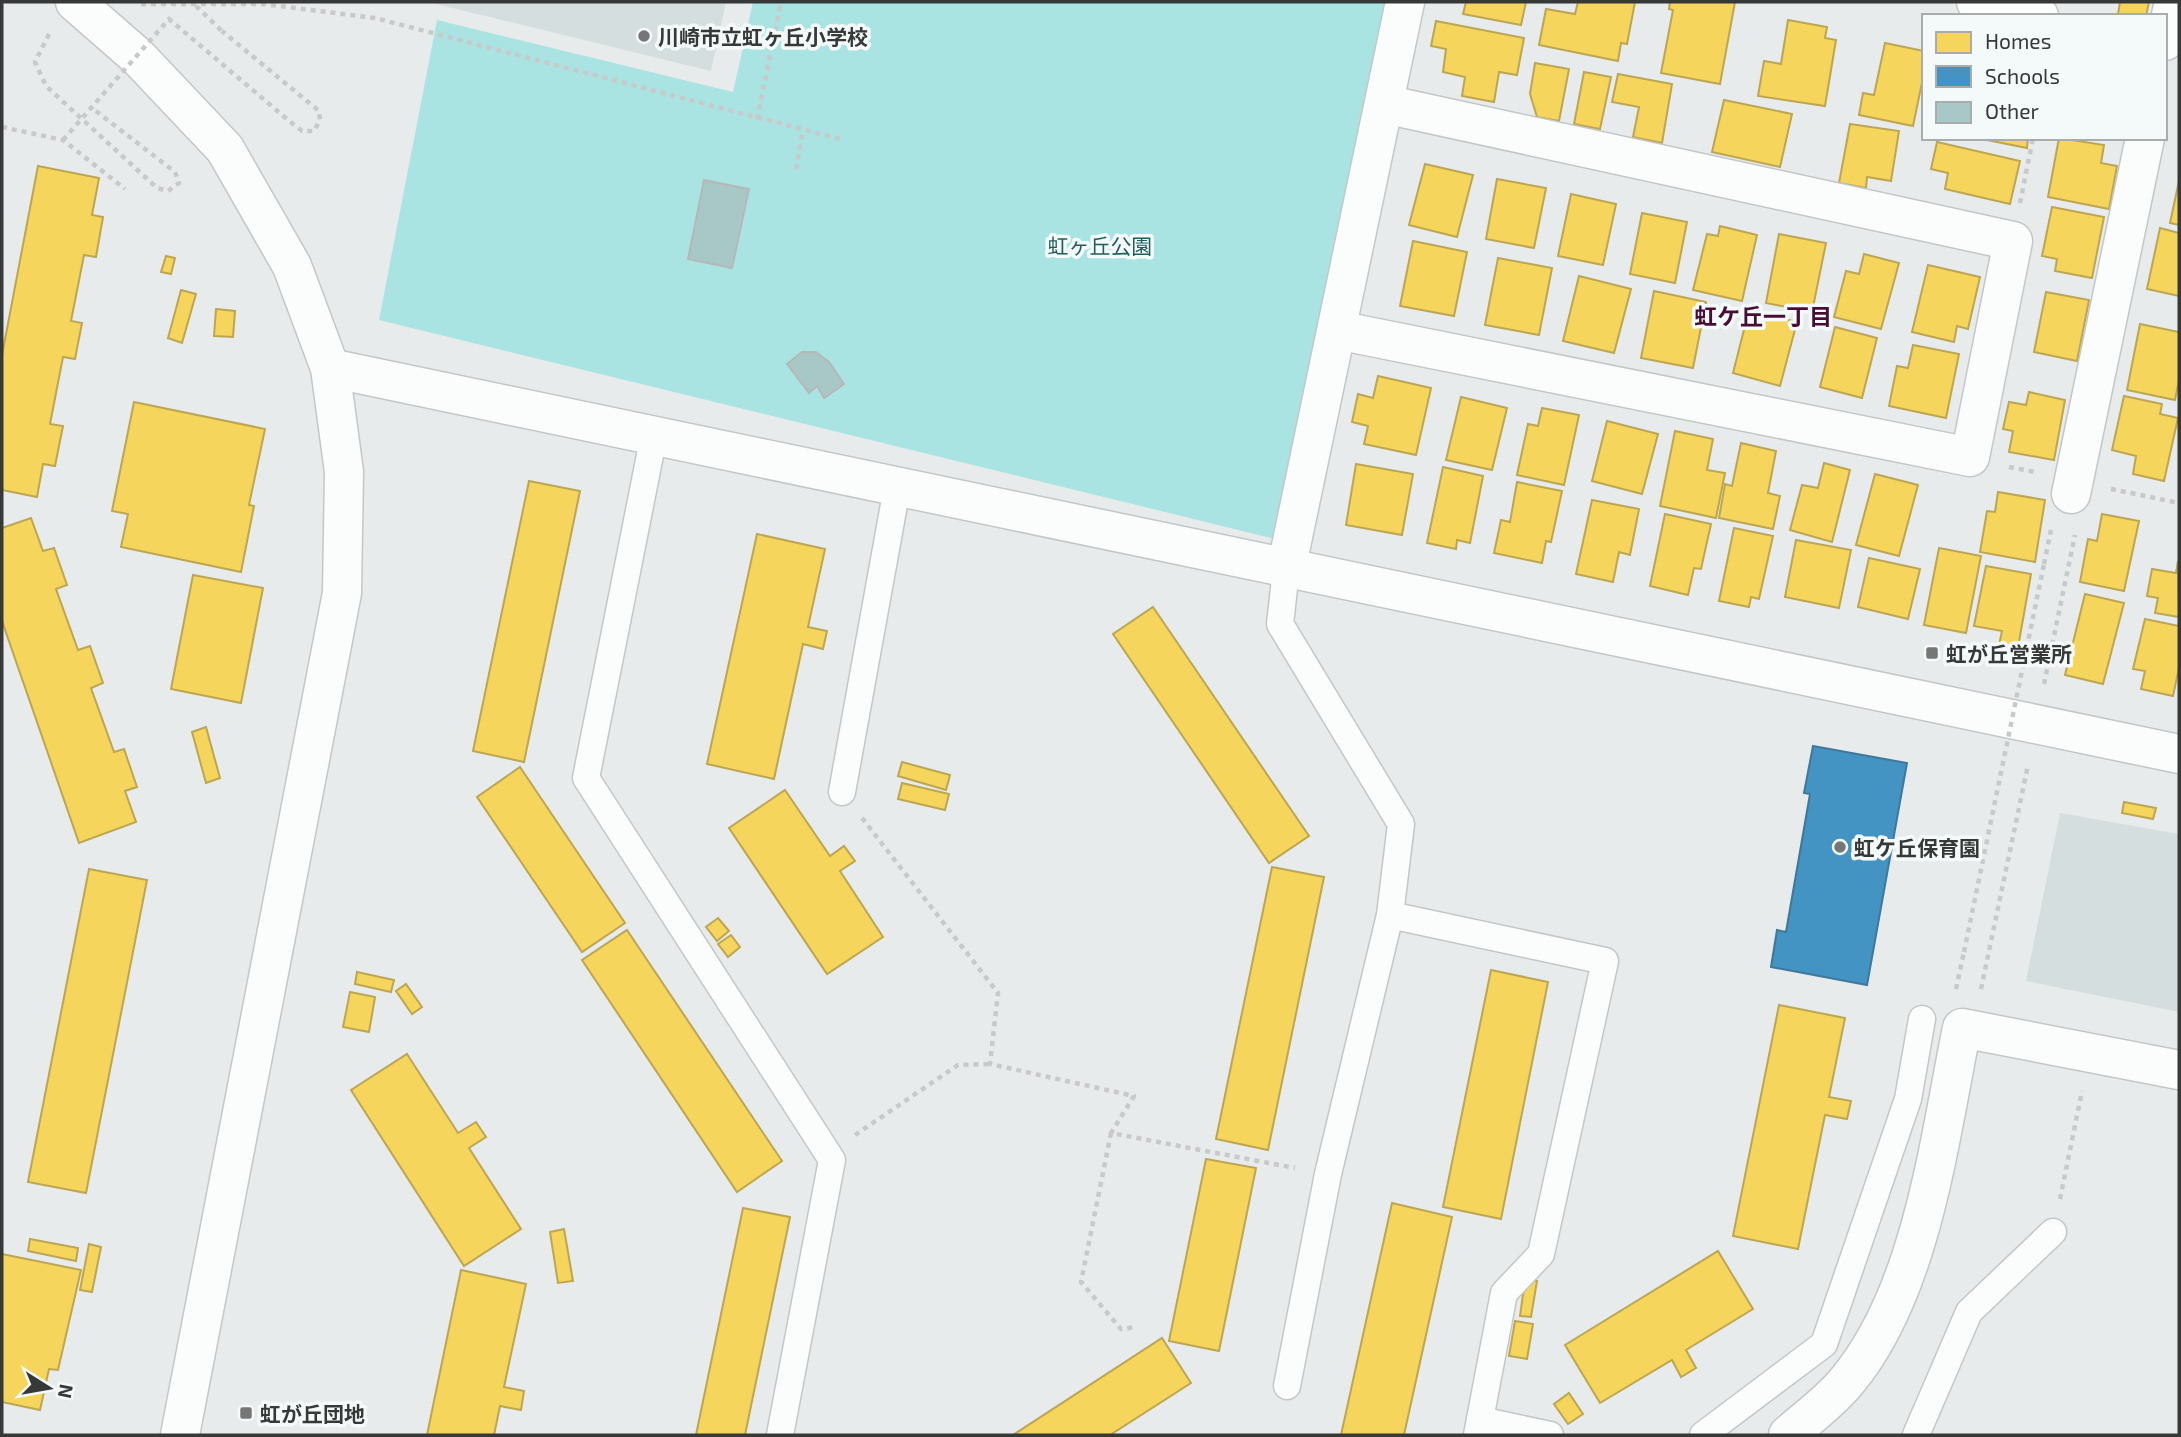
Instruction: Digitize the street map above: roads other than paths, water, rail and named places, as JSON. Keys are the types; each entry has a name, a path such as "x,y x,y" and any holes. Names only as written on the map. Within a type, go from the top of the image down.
{"street":[{"path":"75,2 138,57 225,149 292,266 330,368 344,472 342,593 180,1435"},
{"path":"1286,570 1405,2"},
{"path":"1976,2 2030,14"},
{"path":"2167,32 2174,2"},
{"path":"1336,330 1970,457 2013,241 1384,104"},
{"path":"2071,494 2145,140"},
{"path":"330,368 1286,570 2179,754"},
{"path":"1788,1435 1847,1381 1892,1309 1921,1225 1962,1028 2179,1070"}],"lane":[{"path":"654,435 586,778 832,1160 780,1435"},
{"path":"842,792 897,488"},
{"path":"1286,570 1280,624 1401,824 1390,915 1328,1174 1287,1386"},
{"path":"1390,915 1605,961 1541,1254 1504,1293 1478,1428 1550,1435"},
{"path":"1703,1435 1824,1344 1908,1099 1922,1019"},
{"path":"1916,1435 1969,1312 2053,1231"}],"place":[{"name":"川崎市立虹ヶ丘小学校","path":"644,36"},
{"name":"虹が丘営業所","path":"1932,653"},
{"name":"虹ケ丘保育園","path":"1840,847"},
{"name":"虹が丘団地","path":"246,1413"}],"district":[{"name":"虹ケ丘一丁目","path":"1763,316"}],"park label":[{"name":"虹ヶ丘公園","path":"1100,245"}]}
